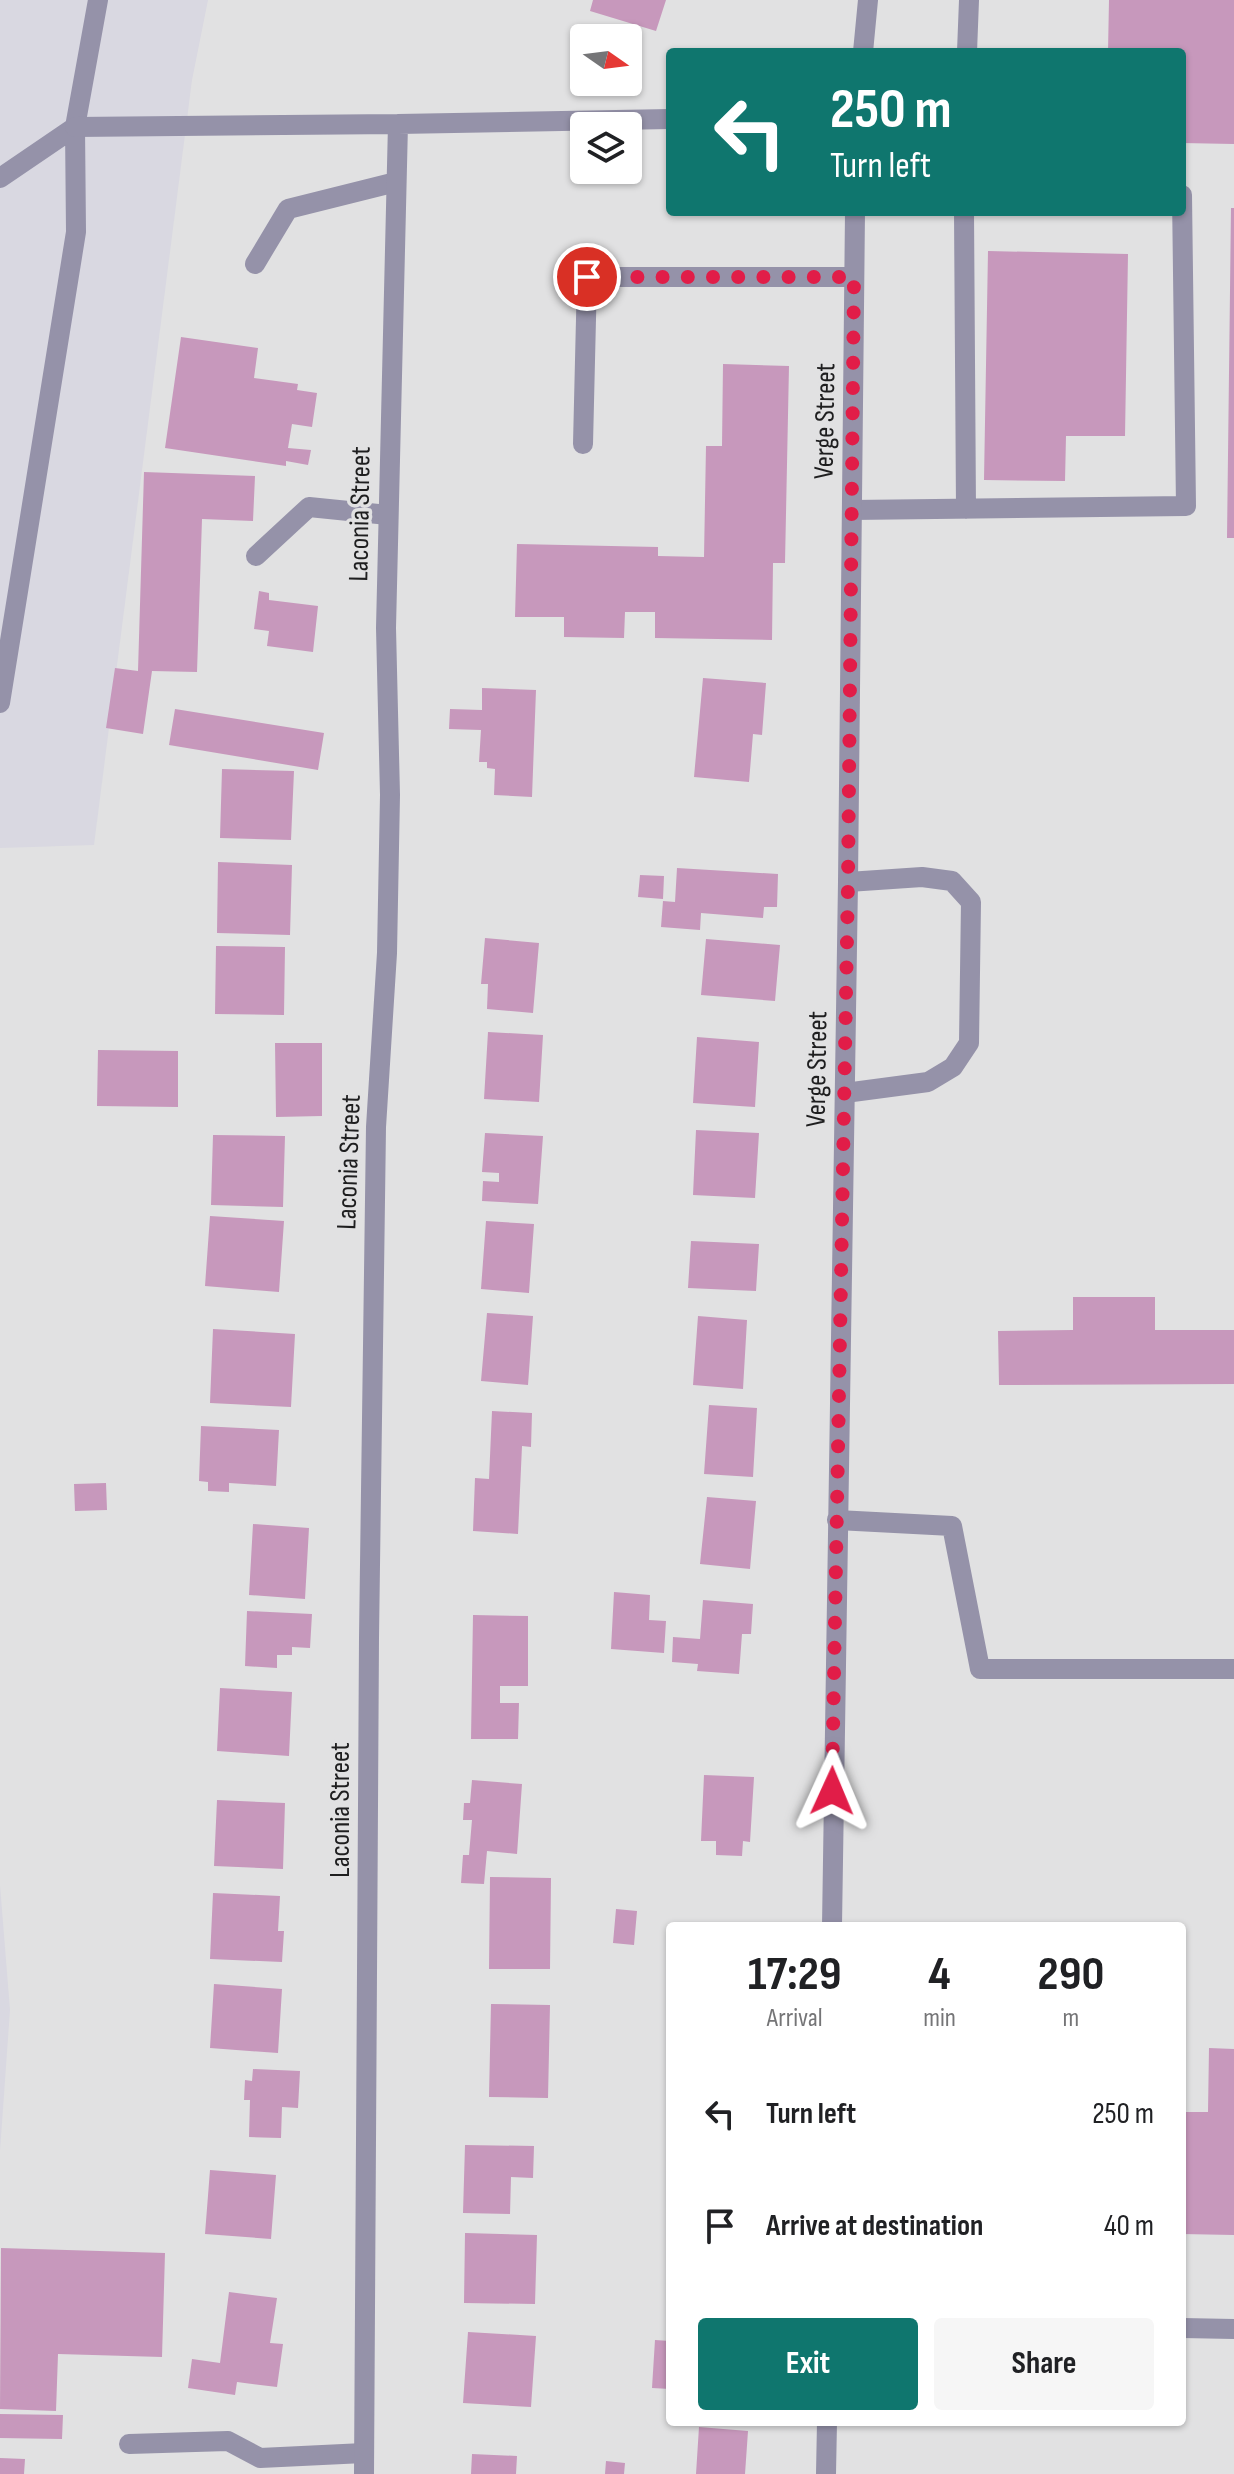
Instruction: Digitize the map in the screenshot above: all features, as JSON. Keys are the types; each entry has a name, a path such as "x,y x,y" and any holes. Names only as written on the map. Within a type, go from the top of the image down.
{"street":[{"path":"0,703 76,232 75,127 98,0"},
{"path":"863,48 868,0"},
{"path":"967,48 969,0"},
{"path":"0,178 75,127 666,119"},
{"name":"Laconia Street","path":"364,2474 369,1638 376,1127 387,953 390,795 386,628 398,124"},
{"path":"255,264 288,209 396,182"},
{"name":"Verge Street","path":"832,1922 855,216"},
{"path":"964,216 966,509"},
{"path":"852,510 1186,506 1182,216"},
{"path":"583,444 587,277 854,277"},
{"path":"256,556 309,507 388,515"},
{"path":"845,1093 928,1082 953,1067 969,1043 970,1011 971,902 952,881 922,877 848,882"},
{"path":"837,1520 952,1526 980,1669 1234,1669"},
{"path":"1186,2328 1234,2329"},
{"path":"826,2474 827,2426"},
{"path":"129,2444 228,2441 260,2458 364,2453"}],"shaded area":[{"path":"0,0 208,0 192,80 94,845 0,848"},
{"path":"0,1885 10,2010 0,2151"}],"building":[{"path":"593,0 666,0 656,31 642,27 642,24 590,11"},
{"path":"1109,0 1234,0 1234,144 1186,143 1186,48 1108,48"},
{"path":"1231,208 1234,208 1234,538 1227,538"},
{"path":"988,251 1128,254 1125,436 1066,436 1065,481 984,480"},
{"path":"181,337 258,348 254,378 298,384 297,390 317,393 312,427 292,424 288,448 311,450 308,465 286,461 286,466 165,448"},
{"path":"723,364 789,366 785,563 773,563 772,640 655,638 655,612 625,612 624,638 564,637 564,617 515,617 517,544 658,547 658,556 704,557 706,446 722,446"},
{"path":"144,472 255,476 253,521 202,519 197,672 152,671 143,734 106,728 115,668 138,671"},
{"path":"259,591 269,593 269,600 318,606 313,652 267,646 269,631 254,629"},
{"path":"703,678 766,683 762,735 753,734 749,782 694,777"},
{"path":"482,688 536,690 532,797 494,795 495,769 487,768 487,762 479,762 481,730 449,729 450,709 482,710"},
{"path":"175,709 324,733 318,770 169,745"},
{"path":"222,769 294,771 291,840 220,838"},
{"path":"218,862 292,865 290,935 217,933"},
{"path":"677,868 778,874 777,907 764,907 763,918 701,913 700,930 661,927 663,901 675,902"},
{"path":"640,875 664,876 663,899 638,897"},
{"path":"485,938 539,943 533,1013 487,1009 488,984 481,984"},
{"path":"706,939 780,945 775,1001 701,995"},
{"path":"216,946 285,947 284,1015 215,1014"},
{"path":"488,1032 543,1035 539,1102 484,1099"},
{"path":"697,1037 759,1042 755,1107 693,1103"},
{"path":"275,1043 322,1043 322,1116 276,1117"},
{"path":"98,1050 178,1051 178,1107 97,1106"},
{"path":"696,1130 759,1133 755,1198 693,1195"},
{"path":"485,1133 543,1136 538,1204 482,1201 483,1181 499,1182 499,1173 482,1172"},
{"path":"213,1135 285,1136 283,1207 211,1205"},
{"path":"210,1216 284,1221 279,1292 205,1286"},
{"path":"486,1221 534,1224 529,1293 481,1289"},
{"path":"691,1241 759,1244 756,1291 688,1288"},
{"path":"1073,1297 1155,1297 1155,1330 1234,1330 1234,1384 999,1385 998,1331 1073,1330"},
{"path":"487,1313 533,1316 528,1385 481,1381"},
{"path":"698,1316 747,1320 743,1389 693,1385"},
{"path":"213,1329 295,1334 291,1407 210,1403"},
{"path":"709,1405 757,1408 753,1477 704,1474"},
{"path":"492,1411 532,1413 531,1447 522,1446 518,1534 473,1531 475,1478 489,1479"},
{"path":"201,1426 279,1430 276,1486 229,1483 229,1492 208,1491 208,1482 199,1481"},
{"path":"106,1483 107,1510 75,1511 74,1484"},
{"path":"707,1497 756,1501 750,1569 700,1564"},
{"path":"253,1524 309,1528 305,1599 249,1595"},
{"path":"614,1592 650,1595 649,1620 666,1621 664,1653 611,1649"},
{"path":"703,1600 753,1604 751,1634 742,1634 739,1674 697,1671 698,1664 672,1662 673,1637 700,1639"},
{"path":"247,1611 312,1614 310,1648 292,1647 292,1655 277,1655 277,1668 245,1666"},
{"path":"473,1615 528,1616 528,1686 500,1686 500,1703 519,1703 518,1739 471,1739"},
{"path":"220,1688 292,1692 289,1756 217,1751"},
{"path":"704,1775 754,1777 750,1842 743,1841 742,1856 716,1855 716,1841 701,1841"},
{"path":"472,1780 522,1784 517,1854 487,1851 484,1884 461,1883 463,1855 469,1855 472,1820 463,1820 464,1803 470,1803"},
{"path":"217,1800 285,1803 283,1869 214,1866"},
{"path":"490,1877 551,1878 550,1969 489,1969"},
{"path":"213,1893 280,1896 278,1931 284,1931 282,1962 210,1959"},
{"path":"616,1909 637,1911 634,1945 613,1943"},
{"path":"214,1984 282,1989 278,2053 210,2048"},
{"path":"491,2004 550,2005 548,2098 489,2097"},
{"path":"1209,2048 1234,2049 1234,2235 1186,2234 1186,2112 1208,2112"},
{"path":"253,2069 300,2071 298,2108 282,2107 281,2138 249,2137 250,2100 244,2100 245,2080 252,2081"},
{"path":"465,2145 534,2146 533,2178 511,2177 510,2214 463,2213"},
{"path":"210,2170 276,2175 271,2239 205,2234"},
{"path":"465,2233 537,2235 535,2304 464,2303"},
{"path":"1,2248 165,2253 162,2357 58,2354 56,2411 0,2409"},
{"path":"229,2292 277,2298 270,2343 283,2344 277,2387 237,2382 235,2395 188,2388 192,2359 220,2363"},
{"path":"468,2332 536,2336 531,2407 463,2403"},
{"path":"655,2340 666,2341 666,2389 652,2388"},
{"path":"0,2414 63,2415 62,2439 0,2438"},
{"path":"699,2427 748,2431 745,2474 696,2474"},
{"path":"472,2454 517,2456 516,2474 471,2474"},
{"path":"0,2458 25,2459 24,2474 0,2474"},
{"path":"606,2461 625,2463 624,2474 605,2474"}],"route":[{"path":"587,277 854,277 848,882 832,1791"}]}
